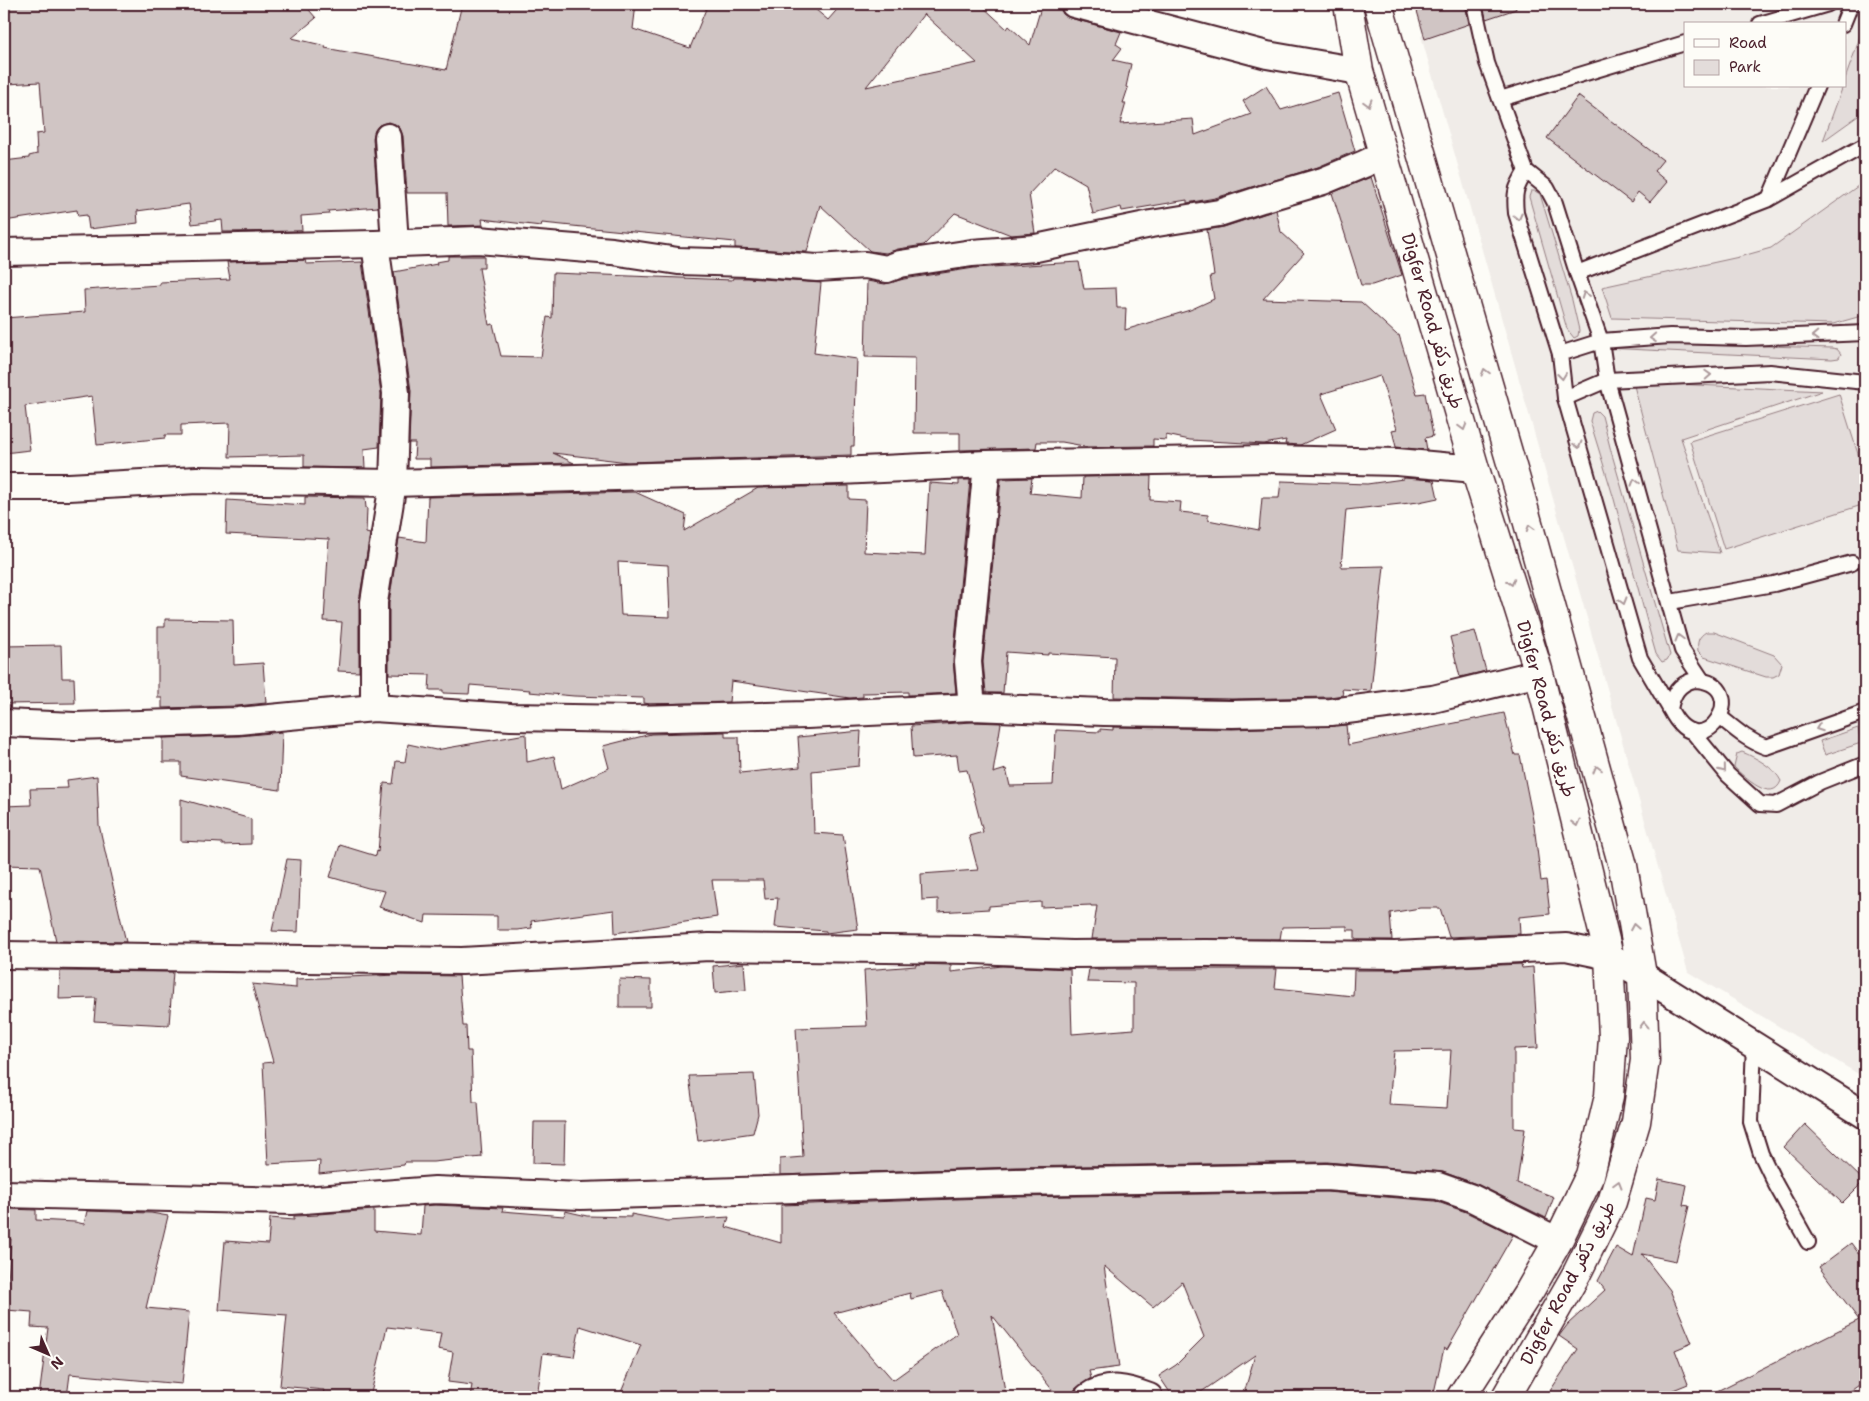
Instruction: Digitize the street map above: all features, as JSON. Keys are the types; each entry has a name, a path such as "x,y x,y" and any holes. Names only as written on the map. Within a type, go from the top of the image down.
{"street":[{"path":"1074,4 1267,55 1359,71"},
{"name":"Digfer Road طريق دكفر","path":"1348,4 1359,71 1475,469 1539,673 1609,956 1613,1037 1609,1096 1590,1175 1558,1242 1530,1290 1461,1397"},
{"name":"Digfer Road طريق دكفر","path":"1378,4 1518,487 1623,866 1642,975 1646,1060 1636,1122 1612,1202 1577,1272 1506,1397"},
{"path":"374,708 374,602 393,483 396,393 385,243 388,137"},
{"path":"4,252 478,240 612,251 678,261 748,263 817,268 865,265 887,269 900,264 972,253 1036,248 1151,224 1219,213 1262,198 1324,181 1383,155"},
{"path":"4,488 70,487 197,480 393,483 840,471 987,464 1270,460 1397,462 1475,469"},
{"path":"972,707 968,662 987,464"},
{"path":"4,723 75,726 238,721 374,708 511,717 632,719 807,715 972,707 1183,714 1331,712 1433,699 1539,673"},
{"path":"4,955 462,961 709,947 972,950 1071,954 1395,955 1566,947 1609,956 1754,1044 1865,1115"},
{"path":"4,1194 291,1201 435,1190 581,1196 1005,1182 1326,1176 1438,1186 1472,1198 1558,1242"},
{"path":"1088,1397 1095,1392 1112,1387 1149,1397"}],"lane":[{"path":"1474,4 1487,63 1526,172 1547,188 1555,203 1601,341 1607,380 1682,650 1702,680"},
{"path":"1767,22 1828,4"},
{"path":"1844,22 1851,4"},
{"path":"1500,99 1684,43"},
{"path":"1769,199 1816,88"},
{"path":"1577,273 1769,199 1865,145"},
{"path":"1526,172 1516,186 1516,213 1560,354 1565,398 1640,658 1678,723 1692,731 1728,775 1760,804 1776,805 1820,782 1865,764"},
{"path":"1560,354 1601,341 1670,336 1746,338 1865,336"},
{"path":"1565,398 1607,380 1770,372 1865,382"},
{"path":"1670,602 1774,584 1852,563"},
{"path":"1670,709 1675,693 1680,686 1694,680 1710,683 1720,694 1723,709 1716,724 1700,732 1692,731"},
{"path":"1720,717 1748,739 1766,747 1865,712"},
{"path":"1754,1044 1751,1122 1761,1154 1808,1242"}],"shaded area":[{"path":"1515,4 1865,4 1865,1078 1688,972 1421,36 1516,8"}],"green space":[{"path":"1865,15 1865,111 1823,141 1842,88 1846,88 1846,76 1858,43"},
{"path":"1865,181 1865,315 1833,324 1612,318 1602,287 1739,257 1771,248"},
{"path":"1531,191 1540,194 1572,300 1579,330 1578,336 1574,338 1567,329 1529,197"},
{"path":"1606,341 1832,348 1837,349 1841,354 1839,358 1832,359 1605,348"},
{"path":"1633,382 1822,391 1681,438 1720,553 1678,550"},
{"path":"1839,394 1865,476 1865,504 1724,549 1690,441"},
{"path":"1597,411 1602,416 1670,655 1667,660 1662,662 1656,654 1614,499 1590,421 1592,413"},
{"path":"1706,632 1714,632 1774,655 1782,664 1779,674 1773,677 1766,677 1704,657 1698,651 1698,645 1700,638"},
{"path":"1858,728 1861,743 1825,755 1820,741"},
{"path":"1742,752 1769,767 1778,776 1781,781 1777,787 1771,790 1758,786 1744,777 1734,767 1737,754"}],"building":[{"path":"4,4 304,4 316,18 292,38 326,46 325,48 446,70 462,4 636,4 633,29 690,48 708,4 809,4 828,20 842,4 980,4 1007,29 1009,26 1030,45 1042,4 1059,4 1063,14 1070,18 1121,32 1116,44 1122,48 1113,60 1131,64 1126,87 1128,88 1123,103 1126,103 1120,124 1193,119 1195,135 1251,114 1243,101 1266,86 1281,110 1338,93 1355,151 1318,167 1215,198 1187,203 1187,200 1122,211 1121,207 1093,214 1086,184 1055,166 1029,194 1035,233 1011,235 955,213 924,245 886,253 870,251 820,205 807,252 735,248 735,242 542,223 541,226 482,219 483,225 448,226 447,193 407,193 403,136 400,128 388,122 379,125 375,130 373,138 378,207 328,211 329,214 301,216 302,231 223,232 222,220 192,224 189,204 137,211 138,223 89,229 87,215 78,216 77,210 4,221 4,161 29,158 29,156 37,154 36,134 44,133 40,82 8,84","holes":["924,14 977,63 866,87"]},
{"path":"1438,4 1465,4 1469,24 1425,39 1417,11"},
{"path":"1483,4 1515,4 1516,9 1486,19"},
{"path":"1578,96 1663,160 1654,171 1667,182 1650,202 1638,192 1631,202 1547,138"},
{"path":"1371,177 1402,275 1372,285 1361,285 1332,193"},
{"path":"1276,210 1281,232 1304,253 1263,299 1361,302 1399,335 1417,394 1425,393 1433,436 1425,438 1427,450 1396,447 1392,430 1397,429 1380,376 1321,394 1336,429 1300,445 1285,444 1286,440 1264,444 1190,440 1166,435 1166,440 1153,439 1153,446 1084,447 1062,442 1037,442 1036,448 960,450 960,433 914,433 915,358 865,357 867,281 885,284 904,279 974,268 1079,262 1084,289 1116,288 1117,308 1126,308 1125,330 1190,310 1214,299 1210,276 1214,275 1207,230 1224,227"},
{"path":"448,256 484,256 484,268 479,268 489,325 493,324 501,356 541,357 547,317 552,318 553,273 732,280 733,278 747,278 821,283 814,353 857,359 854,446 851,446 851,455 628,462 553,453 574,463 430,467 430,459 414,459 415,443 409,443 411,391 394,272 437,264 436,262 448,260"},
{"path":"305,260 306,264 362,262 381,394 379,447 364,449 365,468 304,467 304,455 229,457 230,423 181,425 181,435 165,435 165,438 97,445 92,396 25,406 30,450 4,453 4,318 85,312 84,290 160,285 160,282 230,279 227,262"},
{"path":"1151,476 1150,500 1181,502 1180,512 1208,515 1208,520 1259,530 1262,498 1279,498 1281,481 1367,484 1403,478 1434,480 1438,498 1419,502 1346,510 1341,567 1384,566 1371,691 1342,689 1343,695 1330,697 1232,699 1114,697 1115,657 1006,652 1003,693 986,693 983,662 1001,479 1032,478 1030,493 1082,498 1083,477"},
{"path":"959,480 970,480 953,661 956,693 908,695 908,692 863,693 863,697 850,698 731,681 729,702 650,704 644,703 644,698 574,696 470,685 469,694 443,693 443,690 429,690 430,675 389,674 389,603 399,538 426,542 428,497 635,492 686,515 684,531 758,488 849,486 849,499 866,500 864,552 925,555 929,483 959,485","holes":["618,562 668,565 670,617 621,615"]},
{"path":"305,497 365,498 367,508 366,533 370,534 359,602 359,672 338,671 342,622 324,621 329,539 226,534 227,500 305,505"},
{"path":"165,619 233,620 234,665 263,663 266,703 237,706 162,708 162,698 158,698 158,627 165,627"},
{"path":"1475,631 1486,671 1460,677 1450,637"},
{"path":"61,645 62,678 74,678 75,703 4,704 4,646"},
{"path":"1504,713 1515,755 1520,755 1534,825 1541,881 1546,880 1550,914 1519,917 1520,934 1449,937 1440,908 1420,908 1390,913 1392,940 1355,940 1355,930 1347,930 1347,926 1282,927 1280,939 1092,939 1097,906 1041,907 1041,902 989,906 989,909 938,912 938,899 922,900 921,874 978,870 969,836 983,832 967,770 959,771 957,755 913,758 911,726 972,722 1001,723 993,773 1006,769 1010,786 1053,785 1056,730 1100,732 1100,729 1113,730 1113,727 1232,729 1346,725 1348,745"},
{"path":"861,731 859,766 812,771 814,833 843,835 858,929 826,933 826,931 775,927 778,898 765,899 763,880 712,880 717,917 615,933 614,910 531,921 532,928 517,930 497,930 497,916 426,915 425,923 379,907 385,891 330,877 340,845 376,856 378,852 384,783 393,784 396,761 405,762 408,744 436,750 526,734 527,762 554,756 561,789 609,768 603,746 651,734 725,732 725,737 739,737 740,773 800,767 798,737"},
{"path":"282,732 280,790 181,776 181,762 163,762 163,738 239,736"},
{"path":"97,776 99,825 126,942 56,941 40,866 4,865 4,806 31,805 30,789 68,788 67,780"},
{"path":"181,799 251,819 251,844 222,845 222,843 181,841"},
{"path":"287,859 301,860 298,932 272,931"},
{"path":"744,963 746,990 715,993 713,966"},
{"path":"916,964 951,965 951,972 1002,966 1070,969 1072,1034 1134,1029 1134,983 1087,982 1089,969 1277,969 1275,988 1353,996 1354,970 1396,970 1521,964 1522,968 1533,967 1538,1048 1514,1049 1514,1128 1525,1129 1517,1183 1554,1197 1546,1218 1479,1185 1443,1172 1327,1162 1015,1167 780,1175 780,1159 803,1157 796,1028 867,1026 864,970 916,966","holes":["1451,1050 1447,1108 1389,1105 1394,1051"]},
{"path":"60,971 173,972 169,1025 94,1021 96,998 59,999"},
{"path":"398,975 459,976 463,1026 466,1026 467,1051 471,1051 473,1102 478,1102 482,1157 433,1162 405,1162 404,1165 319,1174 320,1161 268,1164 263,1063 273,1062 252,984 296,988 296,979"},
{"path":"619,979 651,980 651,1007 619,1007"},
{"path":"754,1074 758,1114 753,1133 698,1141 689,1076"},
{"path":"534,1122 565,1122 564,1164 533,1163"},
{"path":"1805,1124 1864,1181 1842,1203 1784,1147"},
{"path":"1659,1179 1687,1185 1683,1205 1689,1206 1676,1261 1642,1254 1670,1290 1692,1343 1675,1350 1688,1384 1656,1397 1546,1397 1578,1349 1559,1336 1568,1324 1605,1290 1598,1281 1616,1247 1633,1257 1646,1198 1655,1200"},
{"path":"1326,1192 1435,1201 1466,1212 1513,1235 1447,1350 1444,1348 1433,1397 1243,1397 1255,1355 1194,1397 1173,1397 1159,1376 1176,1365 1204,1337 1182,1282 1153,1307 1104,1266 1119,1367 1089,1371 1091,1378 1075,1389 1072,1397 1058,1397 992,1315 1006,1397 619,1397 641,1345 580,1326 574,1357 543,1353 537,1397 470,1397 472,1385 448,1382 453,1352 438,1349 441,1333 387,1327 370,1397 322,1397 324,1390 280,1386 287,1315 219,1310 225,1241 268,1244 270,1218 294,1220 294,1216 374,1210 374,1231 421,1235 423,1206 435,1205 503,1208 502,1211 564,1216 565,1211 587,1216 631,1217 631,1214 668,1221 729,1217 726,1227 781,1243 781,1205 1015,1197","holes":["942,1291 957,1334 893,1380 834,1313 910,1293 911,1299"]},
{"path":"8,1209 36,1210 36,1220 84,1224 87,1211 151,1213 168,1216 146,1308 189,1312 182,1384 70,1374 67,1397 39,1397 48,1328 31,1327 32,1312 6,1310 11,1239 7,1239"},
{"path":"1851,1243 1865,1262 1865,1381 1842,1397 1705,1397 1859,1320 1819,1267"}]}
